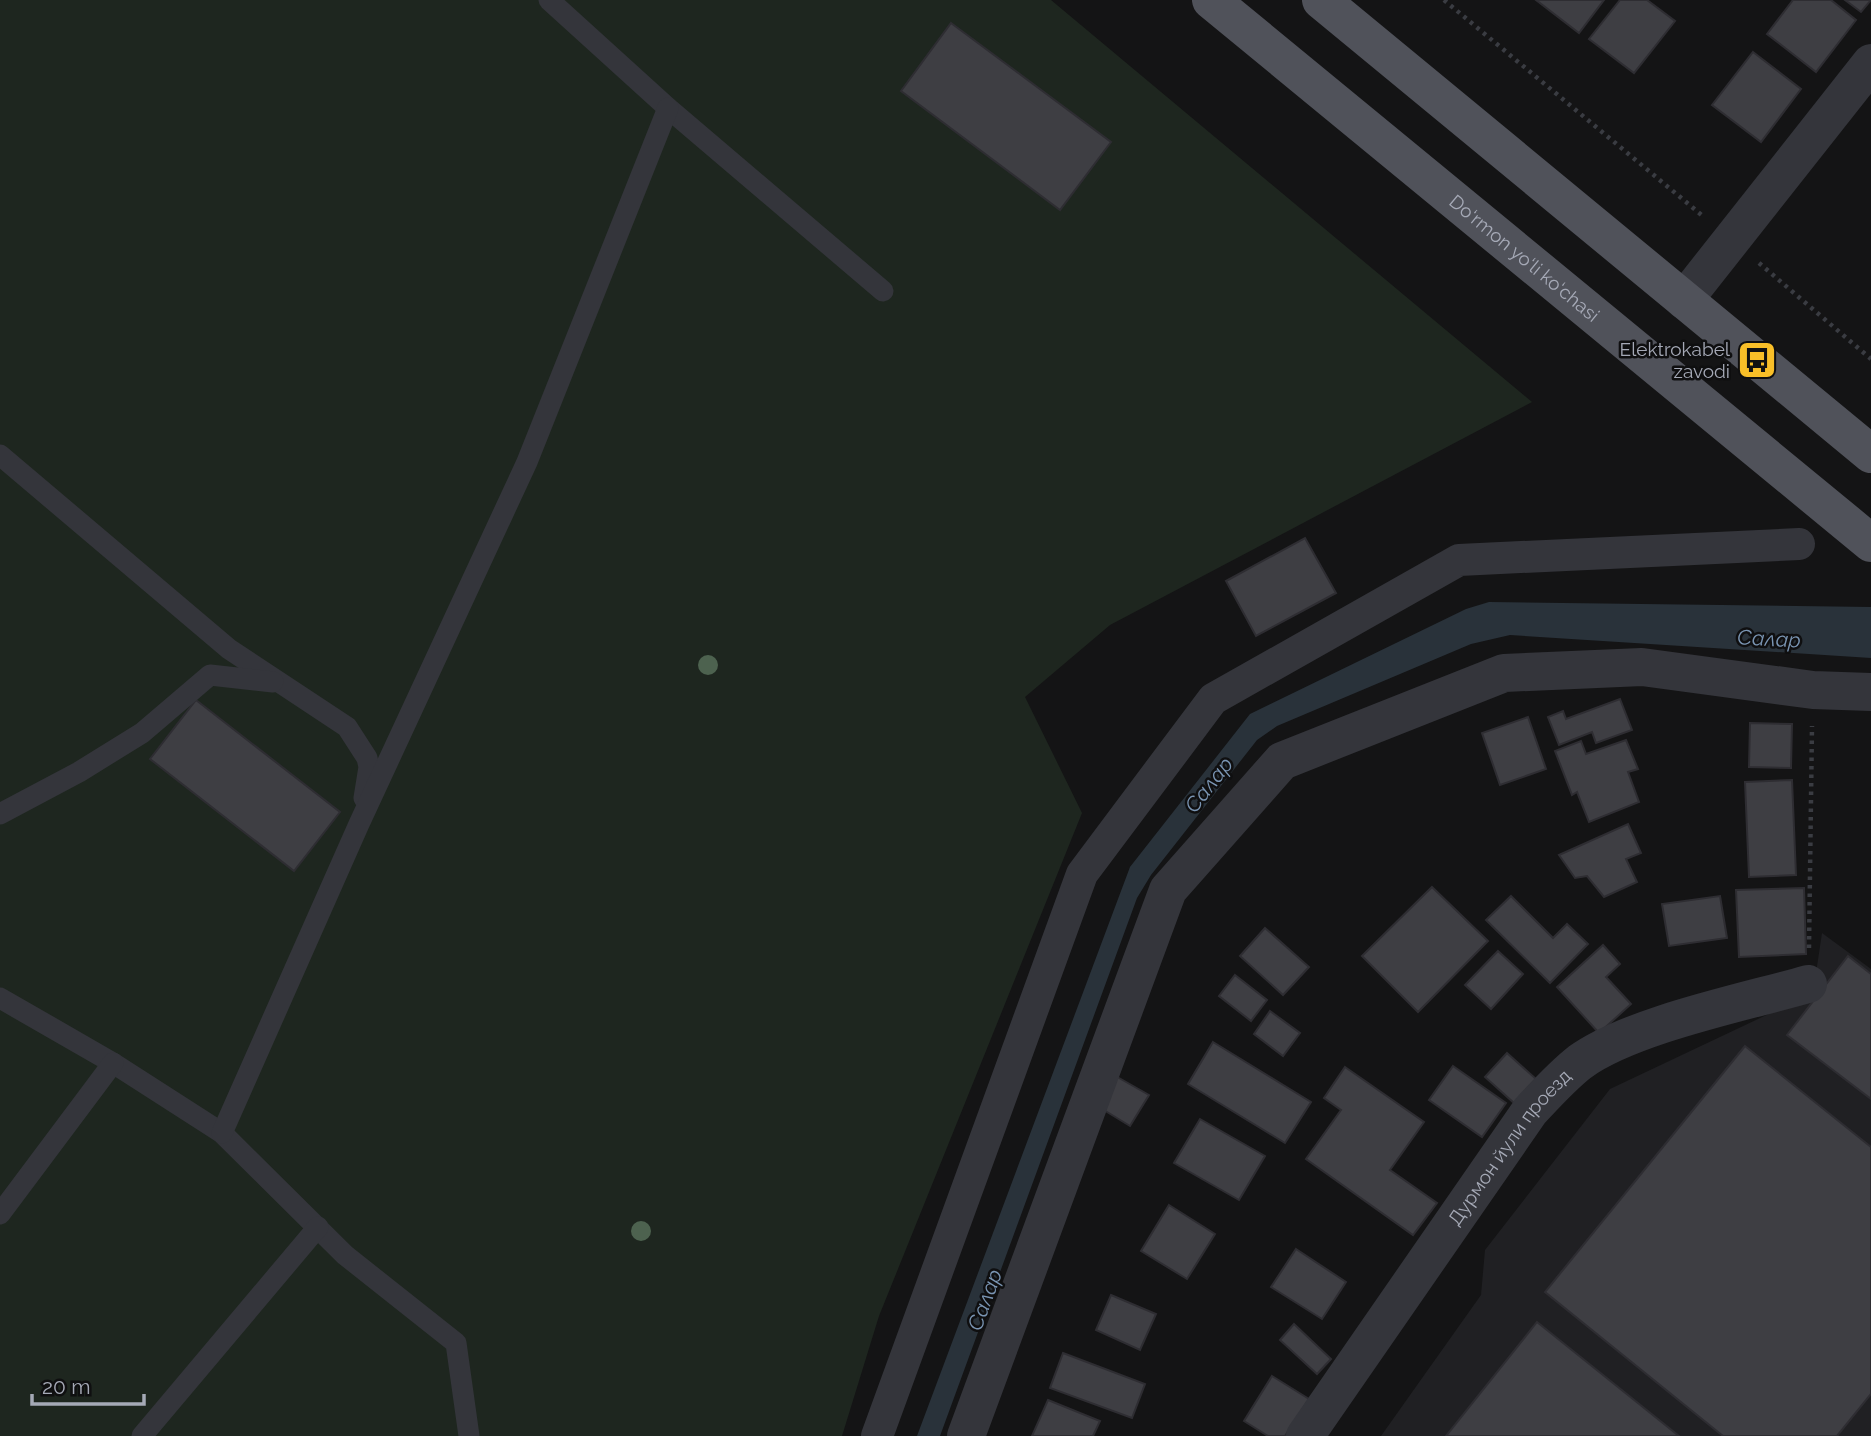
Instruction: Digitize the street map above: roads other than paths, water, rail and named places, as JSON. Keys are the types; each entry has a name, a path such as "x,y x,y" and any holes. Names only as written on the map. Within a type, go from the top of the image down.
{"main road":[{"name":"Do‘rmon yo‘li ko‘chasi","path":"1211,0 1865,538"},
{"path":"1321,0 1871,454"}],"street":[{"path":"1684,300 1871,63"},
{"path":"877,1436 1082,874 1213,699 1459,561 1799,544"},
{"path":"966,1436 1168,890 1282,761 1504,674 1642,667 1813,690 1871,692"},
{"name":"Дурмон йули проезд","path":"1305,1436 1530,1111 1556,1083 1581,1061 1644,1032 1808,984"}],"lane":[{"path":"549,0 668,108 883,291"},
{"path":"222,1133 359,824 527,462 668,108"},
{"path":"0,455 229,649 276,683 347,727 363,749 369,767 359,824"},
{"path":"0,814 79,772 142,733 211,675 229,649"},
{"path":"211,675 276,683"},
{"path":"0,998 113,1062 222,1133 345,1255 456,1343 469,1436"},
{"path":"0,1214 113,1062"},
{"path":"142,1436 318,1227"}],"water":[{"name":"Салар","path":"1489,602 1871,607 1871,658 1510,635 1471,644 1277,726 1257,740 1151,875 1137,898 940,1436 917,1436 1130,867 1250,714 1466,609"}],"place":[{"name":"Elektrokabel zavodi","path":"1757,360"}]}
